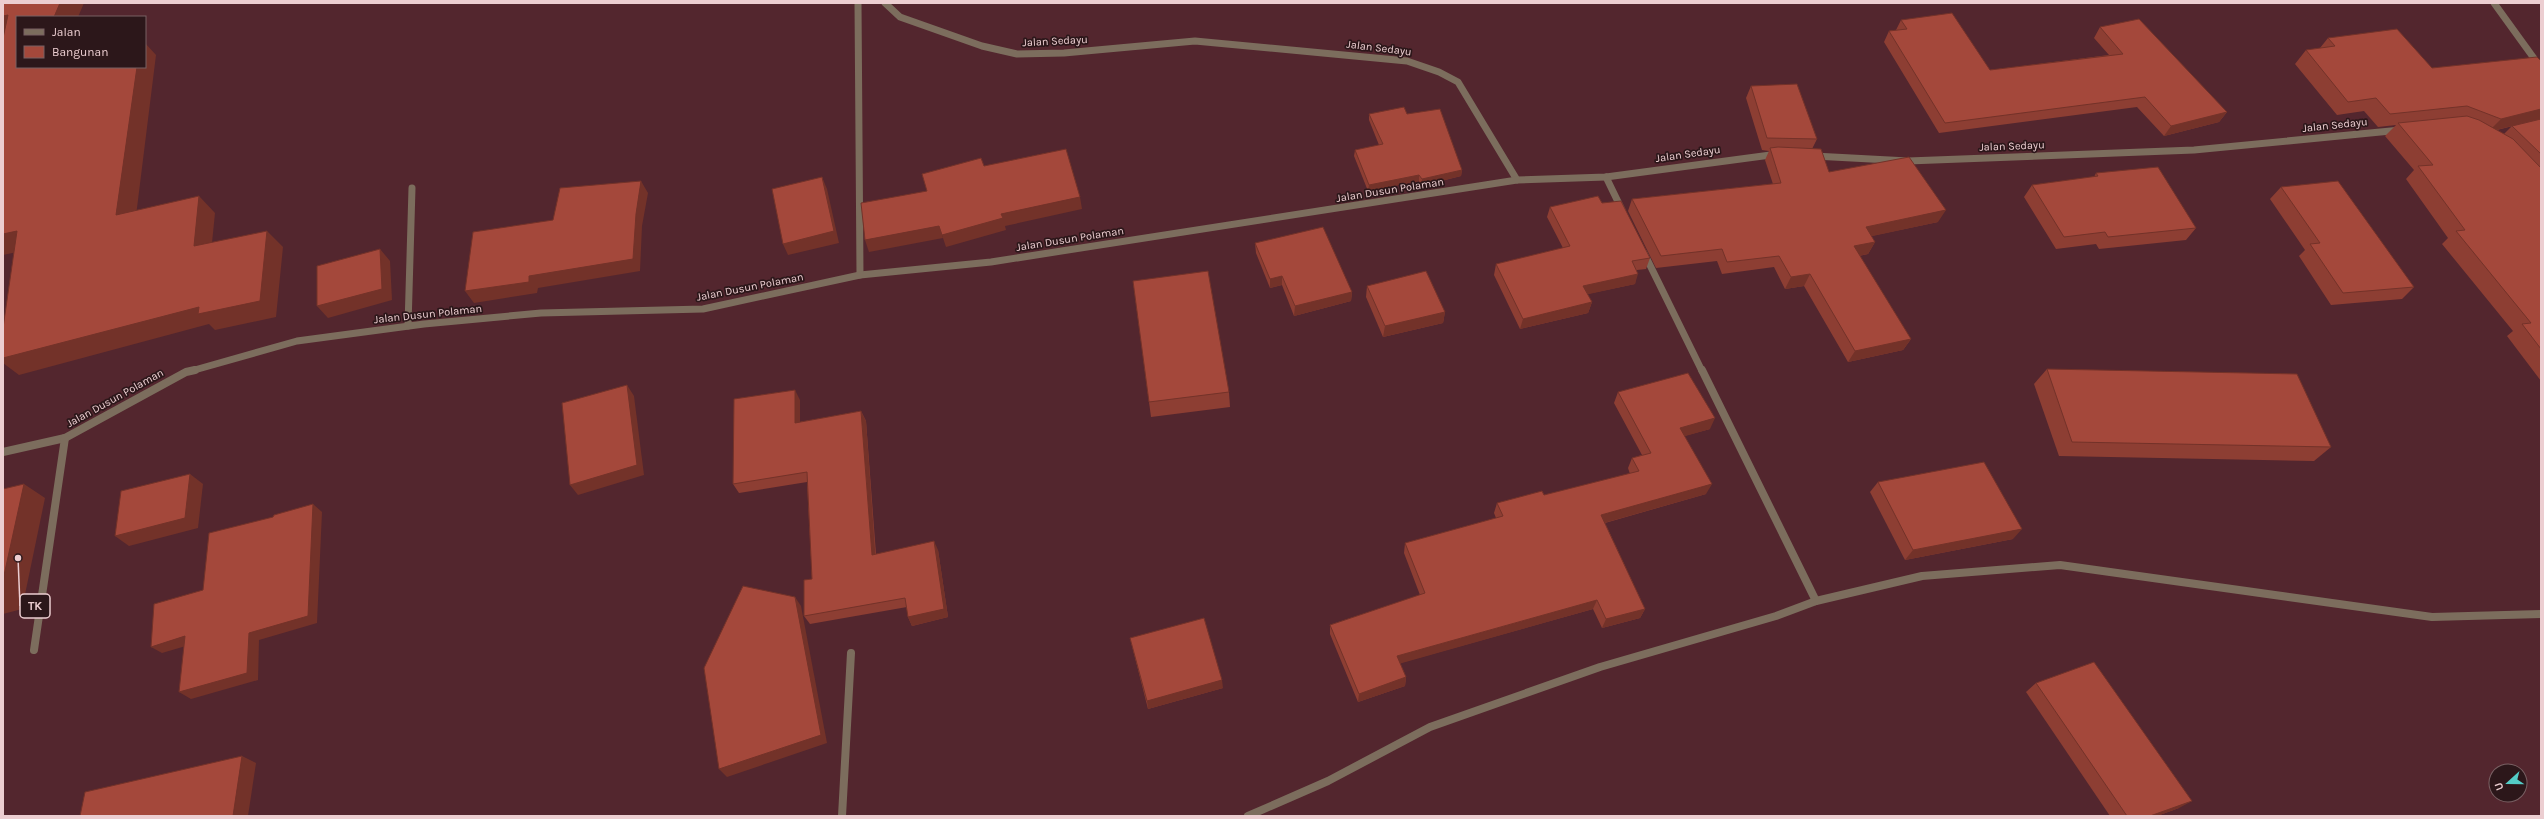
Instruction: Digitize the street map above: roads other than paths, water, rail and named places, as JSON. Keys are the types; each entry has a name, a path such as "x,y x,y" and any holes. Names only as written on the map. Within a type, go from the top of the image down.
{"street":[{"path":"858,3 860,275"},
{"name":"Jalan Sedayu","path":"885,3 900,16 982,46 1017,54 1064,53 1195,41 1407,61 1439,72 1458,82 1517,180 1606,177 1773,154 1789,155"},
{"path":"2494,3 2541,68"},
{"name":"Jalan Sedayu","path":"1805,156 1908,161 2194,150 2407,129"},
{"path":"1606,177 1627,219"},
{"name":"Jalan Dusun Polaman","path":"3,452 65,438 186,372 297,341 408,326 541,313 703,309 860,275 999,261 1517,180"},
{"path":"408,326 412,188"},
{"path":"1641,247 1816,601"},
{"path":"34,650 65,438"},
{"path":"1248,816 1328,781 1430,727 1600,667 1776,616 1816,601 1922,576 2060,565 2432,617 2541,614"},
{"path":"842,816 851,653"}],"place":[{"name":"TK","path":"18,558"}]}
